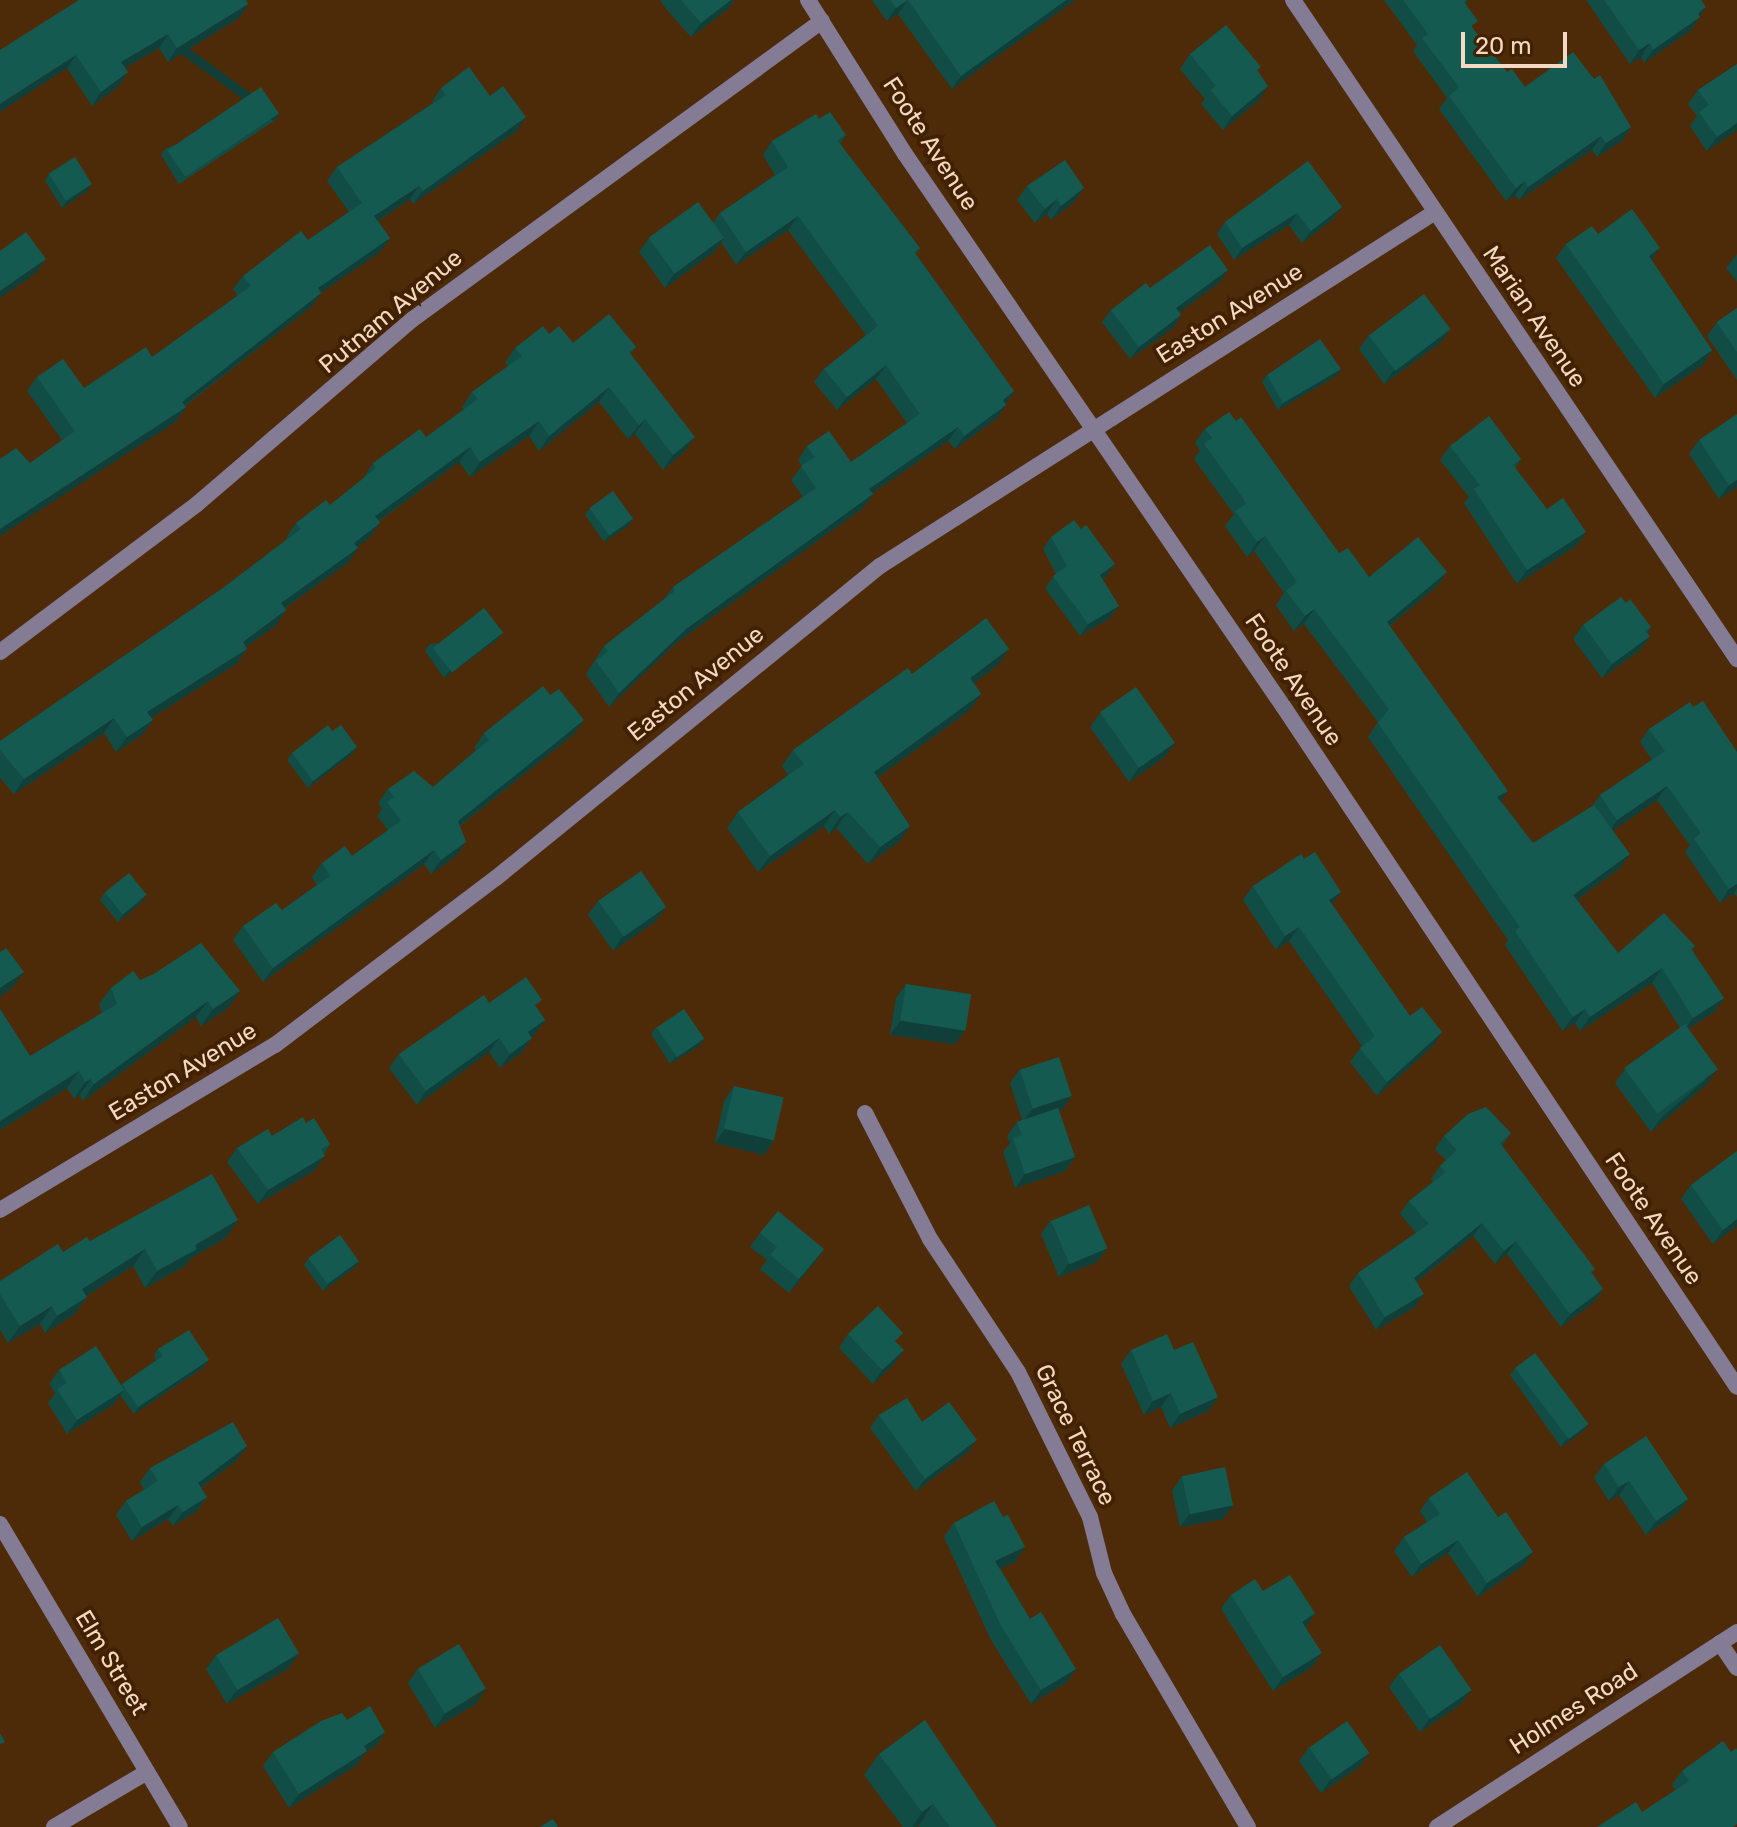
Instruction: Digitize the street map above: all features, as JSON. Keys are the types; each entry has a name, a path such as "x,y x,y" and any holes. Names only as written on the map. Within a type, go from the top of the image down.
{"street":[{"name":"Foote Avenue","path":"808,0 1092,430 1283,706 1737,1387"},
{"name":"Marian Avenue","path":"1293,0 1737,659"},
{"name":"Putnam Avenue","path":"0,652 197,504 437,301 822,21"},
{"name":"Easton Avenue","path":"0,1210 275,1045 496,878 880,566 1435,212"},
{"name":"Grace Terrace","path":"865,1113 930,1239 1018,1372 1090,1517 1104,1573 1123,1614 1248,1827"},
{"name":"Elm Street","path":"0,1524 180,1827"},
{"name":"Holmes Road","path":"1437,1827 1737,1632"},
{"path":"1720,1643 1737,1668"},
{"path":"54,1827 147,1772"}],"building":[{"path":"79,0 246,0 248,4 177,48 168,34 121,62 128,72 101,92 76,55 0,104 0,50"},
{"path":"681,0 731,0 701,23"},
{"path":"890,0 908,0 896,8"},
{"path":"908,0 1066,0 961,76"},
{"path":"1403,0 1466,0 1464,2 1478,21 1471,26 1507,72 1512,69 1525,87 1573,52 1594,79 1600,75 1631,127 1606,143 1601,136 1528,187 1525,181 1516,188 1449,96 1459,87 1422,38 1428,34"},
{"path":"1604,0 1701,0 1706,7 1698,13 1700,17 1653,50 1650,43 1639,50"},
{"path":"1226,25 1261,67 1257,70 1268,86 1232,116 1211,90 1216,86 1190,54"},
{"path":"1737,64 1737,123 1717,137 1699,112 1709,105 1698,90"},
{"path":"469,67 490,96 503,86 526,117 423,191 419,186 374,216 390,238 318,288 321,293 182,402 186,407 0,529 0,459 16,448 30,463 75,431 37,377 63,359 84,388 146,347 152,357 251,286 243,276 301,231 308,240 362,203 337,167 446,95 441,88"},
{"path":"261,87 279,114 185,177 167,150"},
{"path":"830,112 846,135 837,140 920,248 914,252 1014,391 1003,400 1006,405 964,436 958,427 869,489 873,494 686,629 619,693 596,661 608,651 604,646 675,591 673,587 816,488 801,466 815,457 807,446 829,431 851,462 920,414 886,365 847,397 824,369 878,326 798,216 746,252 720,213 788,167 772,141 816,114 819,119"},
{"path":"75,157 92,184 66,201 49,173"},
{"path":"1065,160 1084,188 1061,206 1057,199 1045,209 1027,186"},
{"path":"1308,161 1342,207 1311,231 1297,213 1242,248 1225,222"},
{"path":"698,202 724,238 675,273 649,238"},
{"path":"1632,209 1660,248 1649,256 1712,350 1664,384 1566,244 1592,226 1598,234"},
{"path":"26,232 46,259 0,291 0,251"},
{"path":"1210,245 1228,270 1176,308 1181,315 1139,347 1111,310 1146,283 1150,288"},
{"path":"1424,294 1450,329 1395,371 1369,336"},
{"path":"1737,308 1737,352 1717,322"},
{"path":"609,314 636,347 629,352 695,437 673,455 645,419 639,425 609,387 549,436 539,421 480,462 470,447 375,516 380,523 354,543 358,548 281,603 286,610 243,642 247,649 147,712 153,720 127,737 114,718 24,779 0,750 0,741 223,588 301,529 296,523 326,500 330,505 376,468 373,463 420,429 426,437 478,399 472,392 522,356 515,348 543,326 549,334 559,326 573,343"},
{"path":"1320,339 1341,369 1283,403 1267,375"},
{"path":"1229,412 1236,421 1241,417 1339,553 1348,548 1369,577 1418,537 1447,572 1387,622 1508,791 1497,797 1533,843 1594,805 1630,854 1573,895 1618,953 1664,913 1695,946 1691,949 1724,998 1693,1018 1662,968 1590,1017 1585,1009 1573,1017 1515,931 1520,927 1378,723 1389,709 1314,609 1305,616 1286,591 1297,582 1265,536 1257,542 1235,511 1246,504 1204,444 1212,438 1205,429"},
{"path":"1737,414 1737,480 1729,485 1699,440"},
{"path":"1489,416 1521,459 1513,465 1547,509 1563,498 1586,532 1527,570 1474,489 1480,485 1450,446"},
{"path":"613,491 633,519 610,536 590,508"},
{"path":"1074,520 1081,529 1086,525 1115,564 1100,575 1119,606 1088,624 1053,576 1067,566 1051,537"},
{"path":"1621,597 1626,603 1630,599 1651,627 1645,631 1650,636 1612,664 1583,625"},
{"path":"484,608 503,632 452,672 433,648"},
{"path":"986,618 1009,649 970,678 981,694 874,772 910,826 880,847 848,812 840,817 835,810 770,856 738,812 804,764 793,750 908,668 912,674"},
{"path":"543,686 550,695 559,689 584,720 458,821 466,842 441,860 434,850 273,968 243,926 276,903 282,910 330,876 322,863 345,846 352,856 401,821 387,802 394,797 388,789 414,771 433,787 489,740 484,733"},
{"path":"1136,687 1175,743 1139,768 1100,712"},
{"path":"1703,701 1737,752 1737,884 1729,889 1694,839 1701,833 1667,786 1617,820 1600,795 1665,751 1649,729 1690,702 1693,707"},
{"path":"328,725 332,731 341,725 357,747 313,781 292,753"},
{"path":"1315,852 1341,892 1329,900 1410,1016 1422,1007 1442,1032 1387,1082 1360,1048 1375,1036 1299,927 1285,936 1253,886 1301,854 1304,859"},
{"path":"641,871 666,907 624,937 598,901"},
{"path":"129,873 147,895 123,914 105,893"},
{"path":"201,943 240,991 213,1009 208,1001 94,1084 91,1079 85,1082 79,1071 0,1121 0,1009 30,1056 117,1004 111,988 133,971 140,980"},
{"path":"6,948 24,972 0,988 0,952"},
{"path":"526,977 542,1000 535,1005 545,1020 528,1032 532,1038 510,1054 499,1038 426,1091 399,1054 484,995 489,1003"},
{"path":"906,984 971,994 965,1031 900,1021"},
{"path":"684,1009 704,1039 677,1057 657,1027"},
{"path":"1685,1024 1718,1069 1657,1113 1624,1068"},
{"path":"1059,1057 1072,1096 1033,1109 1020,1070"},
{"path":"734,1086 784,1097 774,1140 724,1129"},
{"path":"1486,1107 1511,1133 1500,1143 1595,1269 1591,1272 1603,1289 1570,1314 1516,1241 1504,1251 1482,1223 1414,1278 1424,1294 1385,1317 1358,1273 1429,1224 1409,1201 1446,1172 1440,1166 1457,1150 1444,1136 1468,1114"},
{"path":"1058,1108 1075,1157 1025,1174 1013,1138 1022,1135 1017,1122"},
{"path":"303,1117 306,1123 314,1118 330,1144 321,1149 325,1156 268,1190 237,1148 268,1129 272,1136"},
{"path":"1737,1151 1737,1219 1723,1230 1691,1185"},
{"path":"212,1174 238,1220 195,1245 197,1249 157,1271 145,1249 82,1289 87,1297 57,1316 52,1306 20,1326 0,1294 0,1281 58,1244 63,1252 87,1237 90,1241"},
{"path":"1089,1205 1107,1248 1070,1264 1051,1221"},
{"path":"778,1211 824,1249 799,1279 770,1255 777,1247 760,1233"},
{"path":"340,1235 359,1261 327,1284 308,1258"},
{"path":"878,1306 903,1333 895,1341 904,1350 882,1370 848,1334"},
{"path":"189,1330 209,1360 138,1407 122,1384 163,1356 158,1349"},
{"path":"1167,1334 1174,1350 1193,1342 1218,1397 1180,1414 1171,1393 1153,1401 1131,1350"},
{"path":"96,1346 124,1390 77,1420 57,1389 67,1383 59,1370"},
{"path":"1535,1353 1589,1424 1569,1439 1515,1368"},
{"path":"907,1398 922,1422 949,1402 977,1440 925,1479 879,1415"},
{"path":"233,1422 247,1446 198,1483 207,1497 183,1512 178,1505 142,1527 126,1501 158,1481 150,1468"},
{"path":"1646,1436 1688,1499 1656,1521 1629,1481 1619,1487 1604,1464"},
{"path":"1225,1467 1233,1505 1190,1514 1182,1476"},
{"path":"1467,1472 1498,1517 1506,1512 1533,1552 1487,1583 1458,1540 1421,1564 1404,1537 1440,1514 1429,1498"},
{"path":"994,1501 1003,1517 1008,1515 1025,1547 995,1561 1030,1619 1041,1612 1076,1669 1041,1690 1001,1626 954,1523"},
{"path":"1290,1575 1315,1613 1302,1622 1322,1653 1283,1677 1231,1595 1255,1579 1263,1591"},
{"path":"278,1618 299,1653 237,1690 216,1655"},
{"path":"459,1644 486,1689 445,1713 418,1669"},
{"path":"1440,1645 1472,1690 1431,1719 1399,1674"},
{"path":"370,1706 385,1732 364,1746 367,1751 299,1794 273,1752 321,1721 342,1713 347,1720"},
{"path":"925,1720 997,1827 950,1827 933,1804 922,1812 879,1754"},
{"path":"1347,1721 1369,1753 1332,1779 1309,1747"},
{"path":"1723,1741 1731,1752 1737,1750 1737,1824 1733,1827 1597,1827 1636,1802 1642,1812 1689,1781 1682,1771"},
{"path":"553,1819 558,1827 540,1827"}]}
